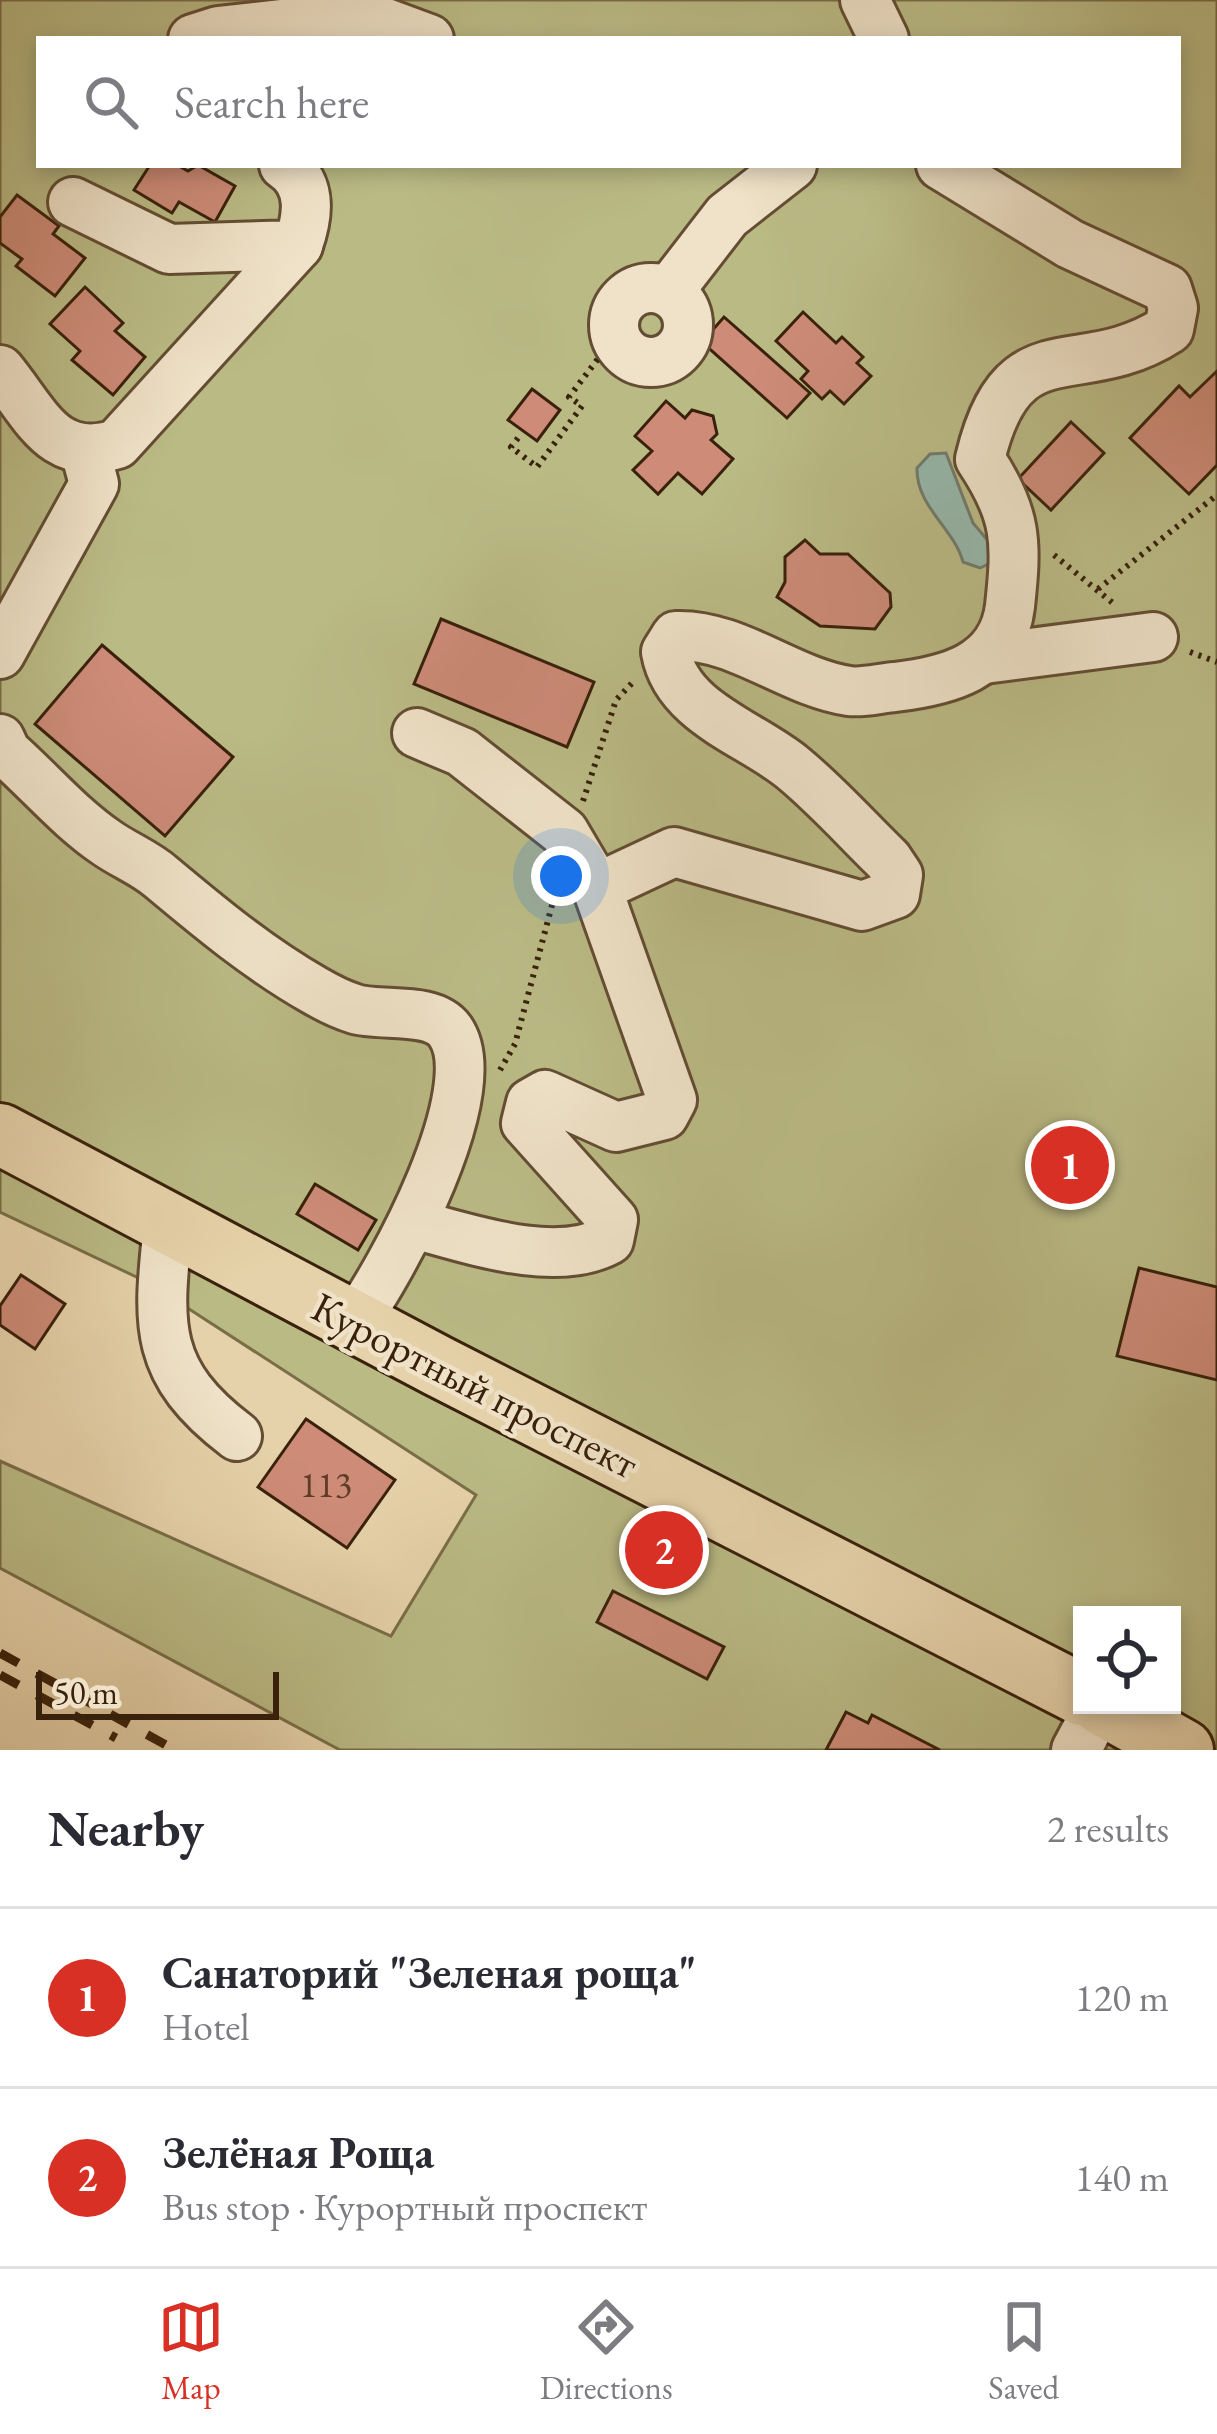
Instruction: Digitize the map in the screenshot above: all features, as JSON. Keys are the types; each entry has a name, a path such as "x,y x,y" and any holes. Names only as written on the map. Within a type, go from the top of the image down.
{"main road":[{"name":"Курортный проспект","path":"0,1134 354,1322 1073,1690"},
{"path":"1117,1714 1183,1750"}],"lane":[{"path":"865,0 883,36"},
{"path":"202,36 364,15 420,36"},
{"path":"0,370 61,445 86,454 117,444 298,245 308,217 305,193 286,168"},
{"path":"616,335 612,326 620,302 643,287 669,291 727,216 788,168"},
{"path":"597,888 674,852 862,905 895,894 898,875 888,860 808,782 694,703 669,669 666,652 676,636 703,635 851,691 954,680 984,659 1008,619 1014,523 1004,494 980,459 992,411 1033,369 1130,351 1169,328 1173,308 1167,289 1070,244 945,168"},
{"path":"73,202 170,249 298,245"},
{"path":"0,654 94,484 86,454"},
{"path":"984,659 1153,637"},
{"path":"414,1224 545,1250 587,1252 609,1240 613,1220 526,1124 531,1103 544,1095 616,1127 664,1115 672,1100 597,888 570,842 462,752 417,733"},
{"path":"0,739 6,752 104,842 157,873 212,923 316,992 357,1010 438,1019 452,1032 460,1063 449,1124 414,1224 383,1284 354,1322"},
{"path":"168,1225 158,1319 177,1375 210,1415 237,1436"},
{"path":"1076,1750 1096,1714"}],"path":[{"path":"518,438 511,447 538,467 583,406 569,398 616,335"},
{"path":"1098,590 1215,502"},
{"path":"492,1084 514,1044 570,842 616,700 676,636"}],"green space":[{"path":"0,0 1217,0 1217,1750 340,1750 0,1568 0,1461 391,1636 476,1495 149,1283 0,1212"}],"water":[{"path":"946,453 973,523 995,549 995,561 980,568 963,562 918,482 917,468 930,454"}],"building":[{"path":"148,168 203,168 235,186 215,222 179,202 172,213 134,190"},
{"path":"17,195 59,226 53,234 85,258 55,296 16,266 22,259 0,243 0,217"},
{"path":"85,287 123,323 115,331 145,357 113,395 72,360 80,351 50,324"},
{"path":"803,312 836,343 842,337 863,357 857,363 871,376 844,404 830,391 822,399 801,379 808,371 776,341"},
{"path":"724,317 810,393 787,418 702,342"},
{"path":"1217,371 1217,465 1189,494 1130,438 1179,386 1190,397"},
{"path":"532,389 560,410 537,441 508,420"},
{"path":"666,401 685,418 692,410 713,416 717,434 711,440 733,459 702,494 678,473 658,494 633,470 652,451 635,436"},
{"path":"1071,422 1104,453 1051,510 1018,479"},
{"path":"805,540 820,554 848,554 890,593 891,607 875,629 820,626 777,597 785,582 785,557"},
{"path":"441,619 594,682 567,747 414,684"},
{"path":"102,645 233,757 165,836 35,724"},
{"path":"315,1184 376,1220 358,1250 297,1214"},
{"path":"1139,1268 1217,1287 1217,1380 1117,1356"},
{"path":"21,1275 65,1304 35,1349 0,1325 0,1306"},
{"path":"306,1419 395,1480 347,1548 258,1487"},
{"path":"613,1591 724,1647 707,1679 597,1622"},
{"path":"846,1712 868,1723 872,1715 940,1750 826,1750"}],"railway":[{"path":"0,1653 175,1750"},
{"path":"0,1675 116,1738"}],"place":[{"name":"Санаторий \"Зеленая роща\"","path":"1070,1165"},
{"name":"Зелёная Роща","path":"664,1550"}]}
